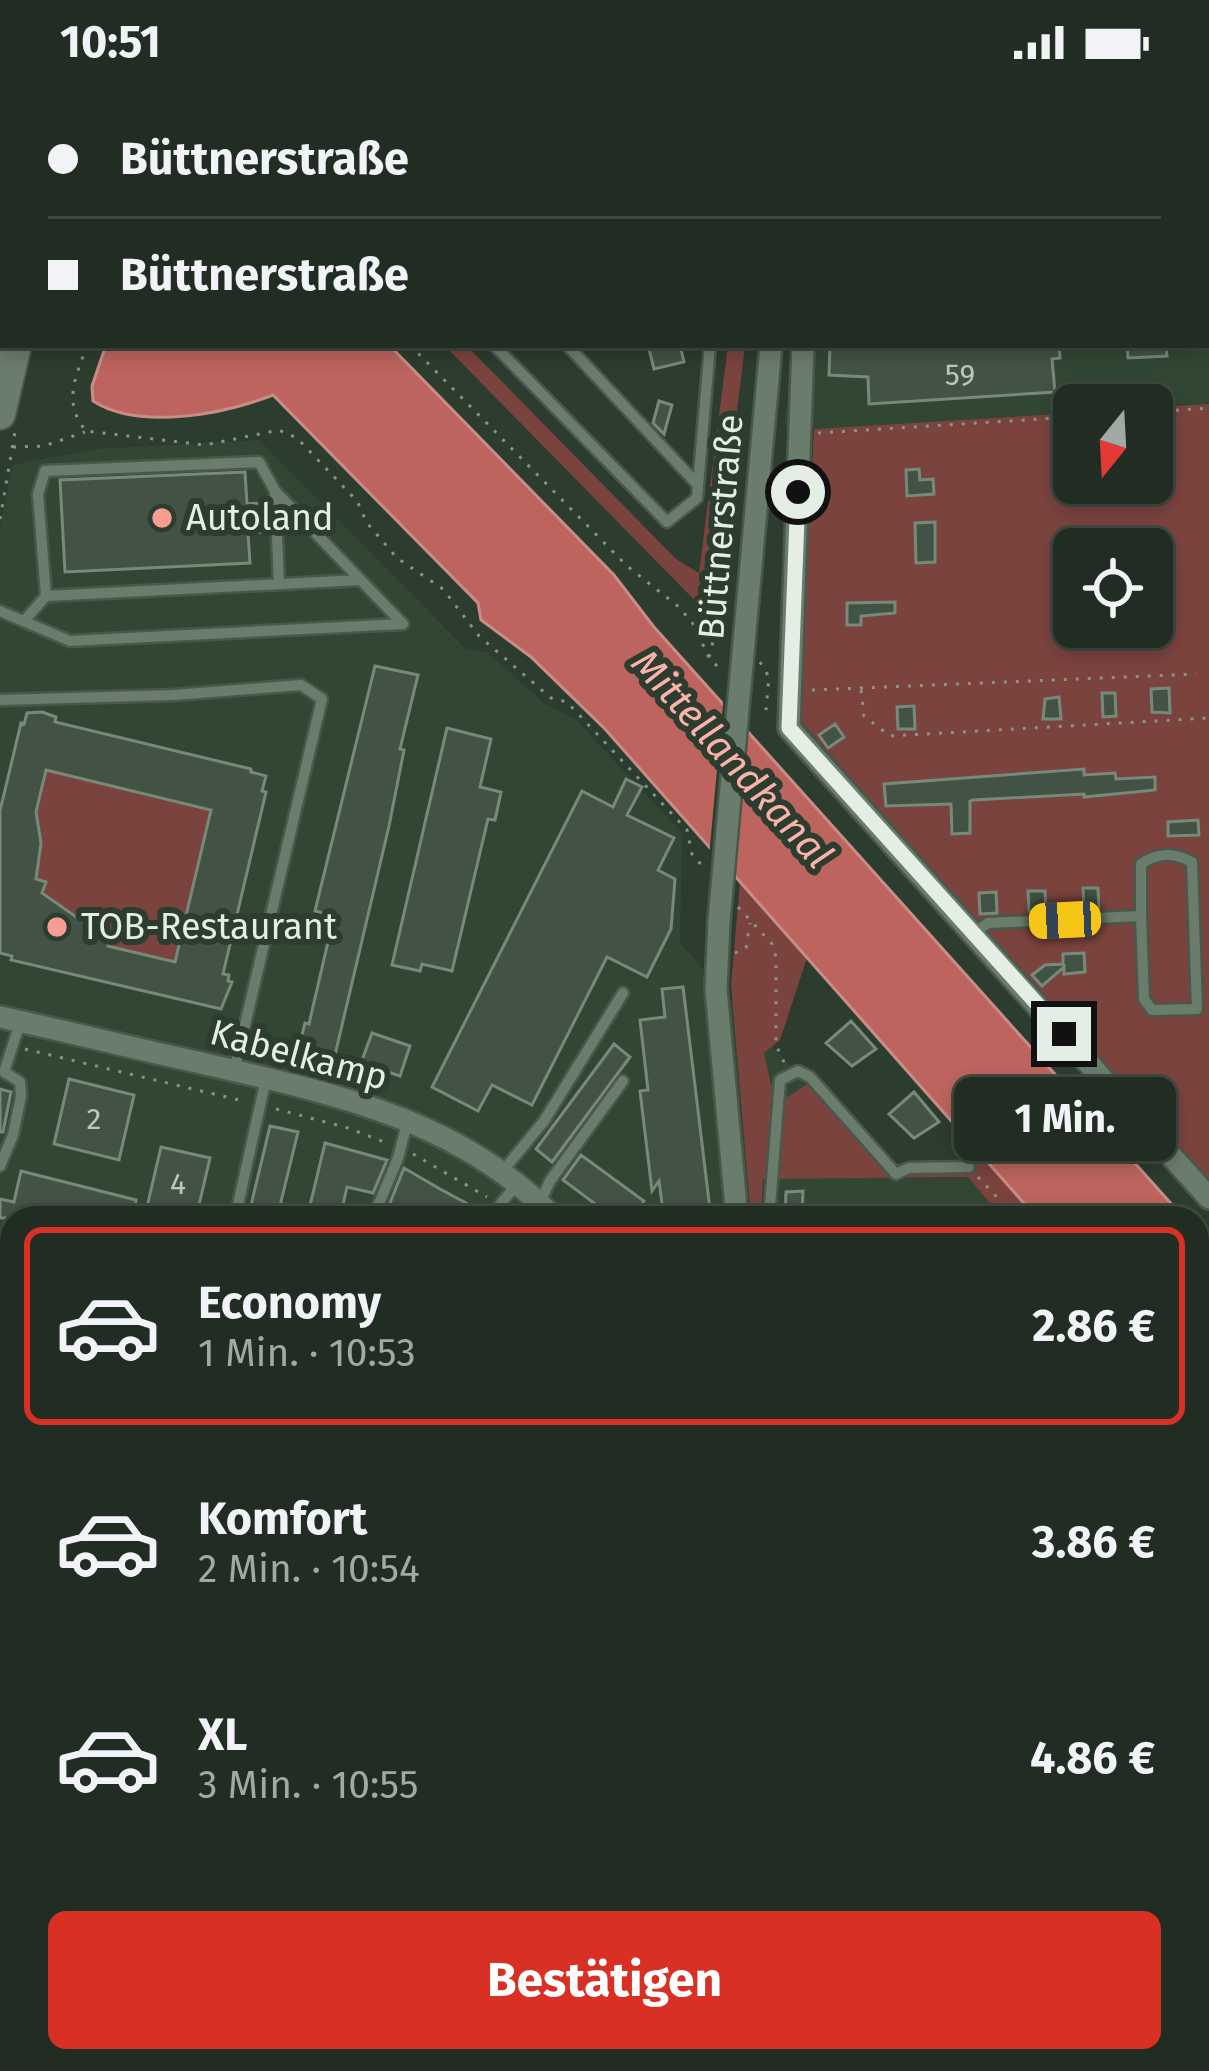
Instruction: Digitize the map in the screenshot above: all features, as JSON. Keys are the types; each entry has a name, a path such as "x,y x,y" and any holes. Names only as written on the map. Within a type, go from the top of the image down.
{"main road":[{"path":"0,415 15,348"}],"street":[{"name":"Büttnerstraße","path":"736,1206 716,947 771,348"},
{"name":"Büttnerstraße","path":"789,728 803,348"},
{"path":"789,728 1209,1198"},
{"name":"Kabelkamp","path":"10,1019 338,1095 408,1119 457,1143 510,1178 541,1206"}],"lane":[{"path":"497,348 668,522 697,498 710,348"},
{"path":"570,348 697,484"},
{"path":"0,611 70,641 403,624 275,491 259,462 45,471 38,494 46,596"},
{"path":"275,491 279,584"},
{"path":"24,621 46,596 361,580"},
{"path":"0,700 173,695 301,685 322,699 234,1071"},
{"path":"1154,855 1178,855 1192,862 1197,1009 1152,1010 1144,1000 1141,916 1141,864 1154,855"},
{"path":"974,933 988,923 1141,916"},
{"path":"495,1206 623,993"},
{"path":"0,1166 21,1096 20,1082 2,1072 10,1019"},
{"path":"770,1206 780,1080 798,1071 810,1077 896,1174 909,1168 969,1167"},
{"path":"238,1206 266,1078"},
{"path":"547,1206 550,1180 623,1081"},
{"path":"378,1206 408,1119"}],"path":[{"path":"86,348 72,398 74,416 86,431"},
{"path":"413,348 627,566 679,607 694,625 709,658"},
{"path":"1173,411 1209,408"},
{"path":"799,435 1053,418"},
{"path":"12,447 44,446 86,431 205,445 279,430 297,438 356,502 397,558 443,589 479,636 551,698 567,702 687,830 692,854 707,871"},
{"path":"709,658 716,630 726,628 739,657"},
{"path":"709,658 756,657 768,670 766,710"},
{"path":"792,691 1196,674"},
{"path":"861,688 863,716 890,736 1209,718"},
{"path":"755,707 789,728"},
{"path":"736,904 772,944 776,1045 789,1074"},
{"path":"716,947 742,952 751,921"},
{"path":"969,1167 1005,1206"}],"shaded area":[{"path":"447,348 469,348 676,559 699,573 728,348 745,348 712,618"},
{"path":"796,348 1209,348 1209,404 1173,404 1173,384 1053,384 1053,414 814,429 784,425"},
{"path":"1209,404 1209,1184 799,719 814,429 1053,414 1053,504 1173,504 1173,406"},
{"path":"259,440 466,649 487,652 545,704 575,719 682,833 680,943 892,1179 969,1177 992,1206 0,1206 0,528 12,465 96,449"},
{"path":"46,770 211,810 175,962 108,946 42,893 46,882 36,879 41,843 36,812"},
{"path":"740,882 807,958 780,1040 764,1053 771,1085 788,1097 807,1084 880,1165 983,1158 1026,1206 992,1206 968,1177 763,1179 762,1206 750,1206 731,985"}],"water":[{"name":"Mittellandkanal","path":"105,348 392,348 614,575 654,627 1173,1206 1026,1206 605,729 531,657 481,620 478,603 273,395 207,413 158,417 112,410 93,401 92,386"}],"pier":[{"path":"724,693 749,719 733,884 709,857"}],"building":[{"path":"649,348 681,348 684,362 654,369"},
{"path":"830,348 1059,348 1060,358 1052,359 1053,392 869,404 868,377 829,375"},
{"path":"1127,348 1166,348 1167,356 1128,358"},
{"path":"659,401 672,405 664,434 653,423"},
{"path":"919,469 920,480 933,479 934,494 907,496 906,470"},
{"name":"Autoland","path":"245,472 247,504 261,503 262,532 248,533 250,563 65,572 60,480"},
{"path":"935,522 935,562 916,563 915,523"},
{"path":"895,602 895,613 861,616 861,625 847,625 847,603"},
{"path":"375,666 418,675 400,749 404,750 389,826 335,1055 299,1047 305,1023 309,1024 334,916 315,911"},
{"path":"1169,688 1170,713 1152,712 1151,689"},
{"path":"1102,693 1115,693 1116,716 1103,717"},
{"path":"1059,697 1061,719 1043,719 1045,699"},
{"path":"914,706 915,729 898,729 897,707"},
{"path":"42,712 56,717 55,722 266,776 223,974 232,982 221,1009 11,960 12,956 0,953 0,811 27,713","holes":["46,770 211,810 175,962 108,946 109,940 42,893 46,882 36,879 41,843 36,812"]},
{"path":"835,724 844,737 828,748 819,735"},
{"path":"447,728 491,739 480,787 501,792 495,820 488,819 452,971 422,964 420,971 392,965"},
{"path":"1084,769 1084,775 1115,773 1116,779 1155,777 1155,790 973,800 970,833 952,834 951,804 886,806 884,784"},
{"path":"626,779 642,787 627,815 674,838 658,870 675,879 671,929 647,977 607,957 532,1105 492,1085 478,1111 432,1087 582,791 613,807"},
{"path":"1198,820 1199,835 1168,836 1168,822"},
{"path":"1083,888 1098,888 1099,908 1084,909"},
{"path":"1028,891 1045,891 1046,911 1029,911"},
{"path":"996,892 997,913 980,914 979,893"},
{"path":"1084,953 1085,972 1064,974 1064,967 1042,986 1032,975 1045,965 1063,964 1063,954"},
{"path":"683,987 710,1206 662,1206 659,1181 652,1191 640,1091 648,1090 640,1020 665,1017 662,989"},
{"path":"851,1021 876,1049 852,1066 826,1043"},
{"path":"372,1033 410,1046 400,1076 361,1063"},
{"path":"614,1044 630,1057 552,1162 536,1149"},
{"path":"69,1079 134,1095 119,1160 54,1144"},
{"path":"0,1089 11,1092 3,1132 0,1132"},
{"path":"914,1092 939,1122 914,1138 889,1114"},
{"path":"270,1126 298,1132 280,1206 251,1206"},
{"path":"325,1143 387,1160 373,1193 347,1187 343,1206 310,1206"},
{"path":"161,1147 210,1158 199,1206 147,1206"},
{"path":"581,1155 644,1201 640,1206 598,1206 563,1180"},
{"path":"404,1168 466,1203 464,1206 389,1206"},
{"path":"21,1171 136,1200 135,1206 0,1206 0,1199 14,1202"},
{"path":"803,1191 802,1206 785,1206 786,1192"}],"place":[{"name":"Autoland","path":"162,518"},
{"name":"TOB-Restaurant","path":"57,927"}],"route":[{"path":"798,492 789,728 1064,1034"}]}
